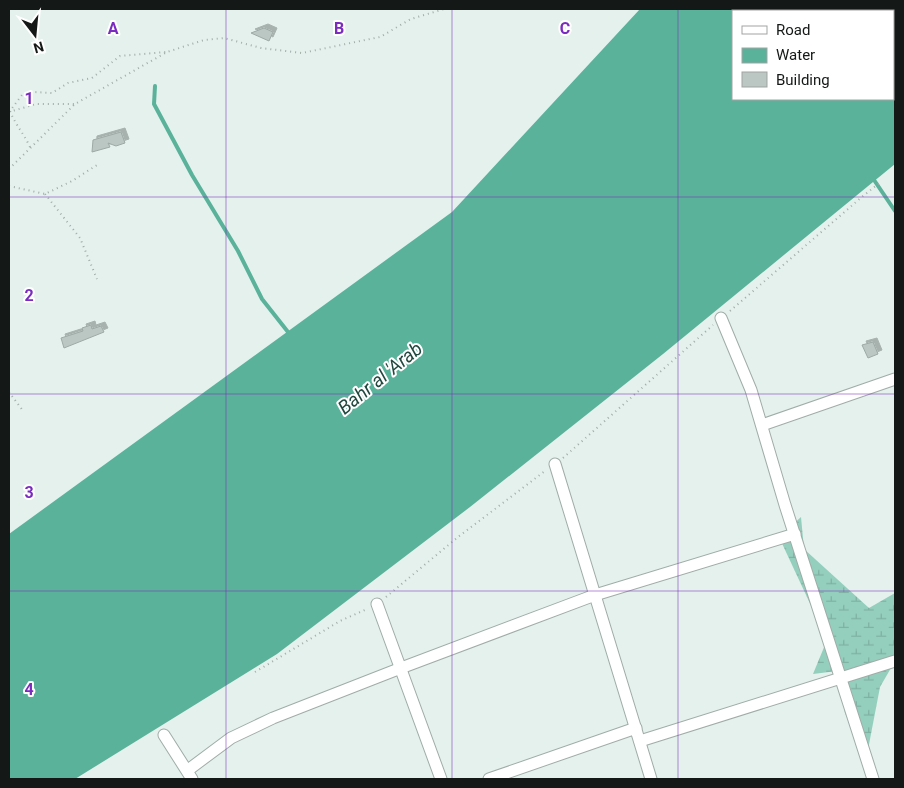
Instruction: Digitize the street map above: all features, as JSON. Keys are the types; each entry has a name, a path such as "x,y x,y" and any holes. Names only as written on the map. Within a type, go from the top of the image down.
{"street":[{"path":"721,318 751,390 873,779"},
{"path":"762,425 895,379"},
{"path":"555,464 651,779"},
{"path":"164,735 190,775 231,738 273,718 595,595 795,534"},
{"path":"377,604 442,779"},
{"path":"640,741 895,661"},
{"path":"489,779 636,728"}],"path":[{"path":"435,12 438,9"},
{"path":"9,169 75,104 167,52 204,40 224,38 261,48 302,53 380,37 411,19 444,9"},
{"path":"9,112 22,95 34,92 52,93 68,83 92,78 120,56 167,52"},
{"path":"9,112 36,104 75,104"},
{"path":"9,112 14,122 22,130 30,147"},
{"path":"9,186 45,194 97,166"},
{"path":"255,672 340,622 377,604 458,536 555,464 721,318 882,181"},
{"path":"45,194 80,238 97,279"},
{"path":"9,392 24,412"}],"green space":[{"path":"801,517 804,549 869,608 895,593 895,661 880,687 866,760 845,713 837,671 813,674 827,640 779,537"}],"water":[{"name":"Bahr al 'Arab","path":"640,9 895,9 895,164 663,354 470,507 277,654 75,779 9,779 9,534 452,212"}],"building":[{"path":"264,28 273,32 269,41 251,33"},
{"path":"121,132 125,143 116,146 108,143 110,147 92,152 93,140"},
{"path":"91,325 92,329 101,326 104,332 64,348 61,338 83,331 82,328"},
{"path":"873,342 878,354 868,358 862,345"}],"waterway":[{"path":"155,86 154,104 192,175 238,251 262,299 288,332"},
{"path":"872,177 895,211"}]}
